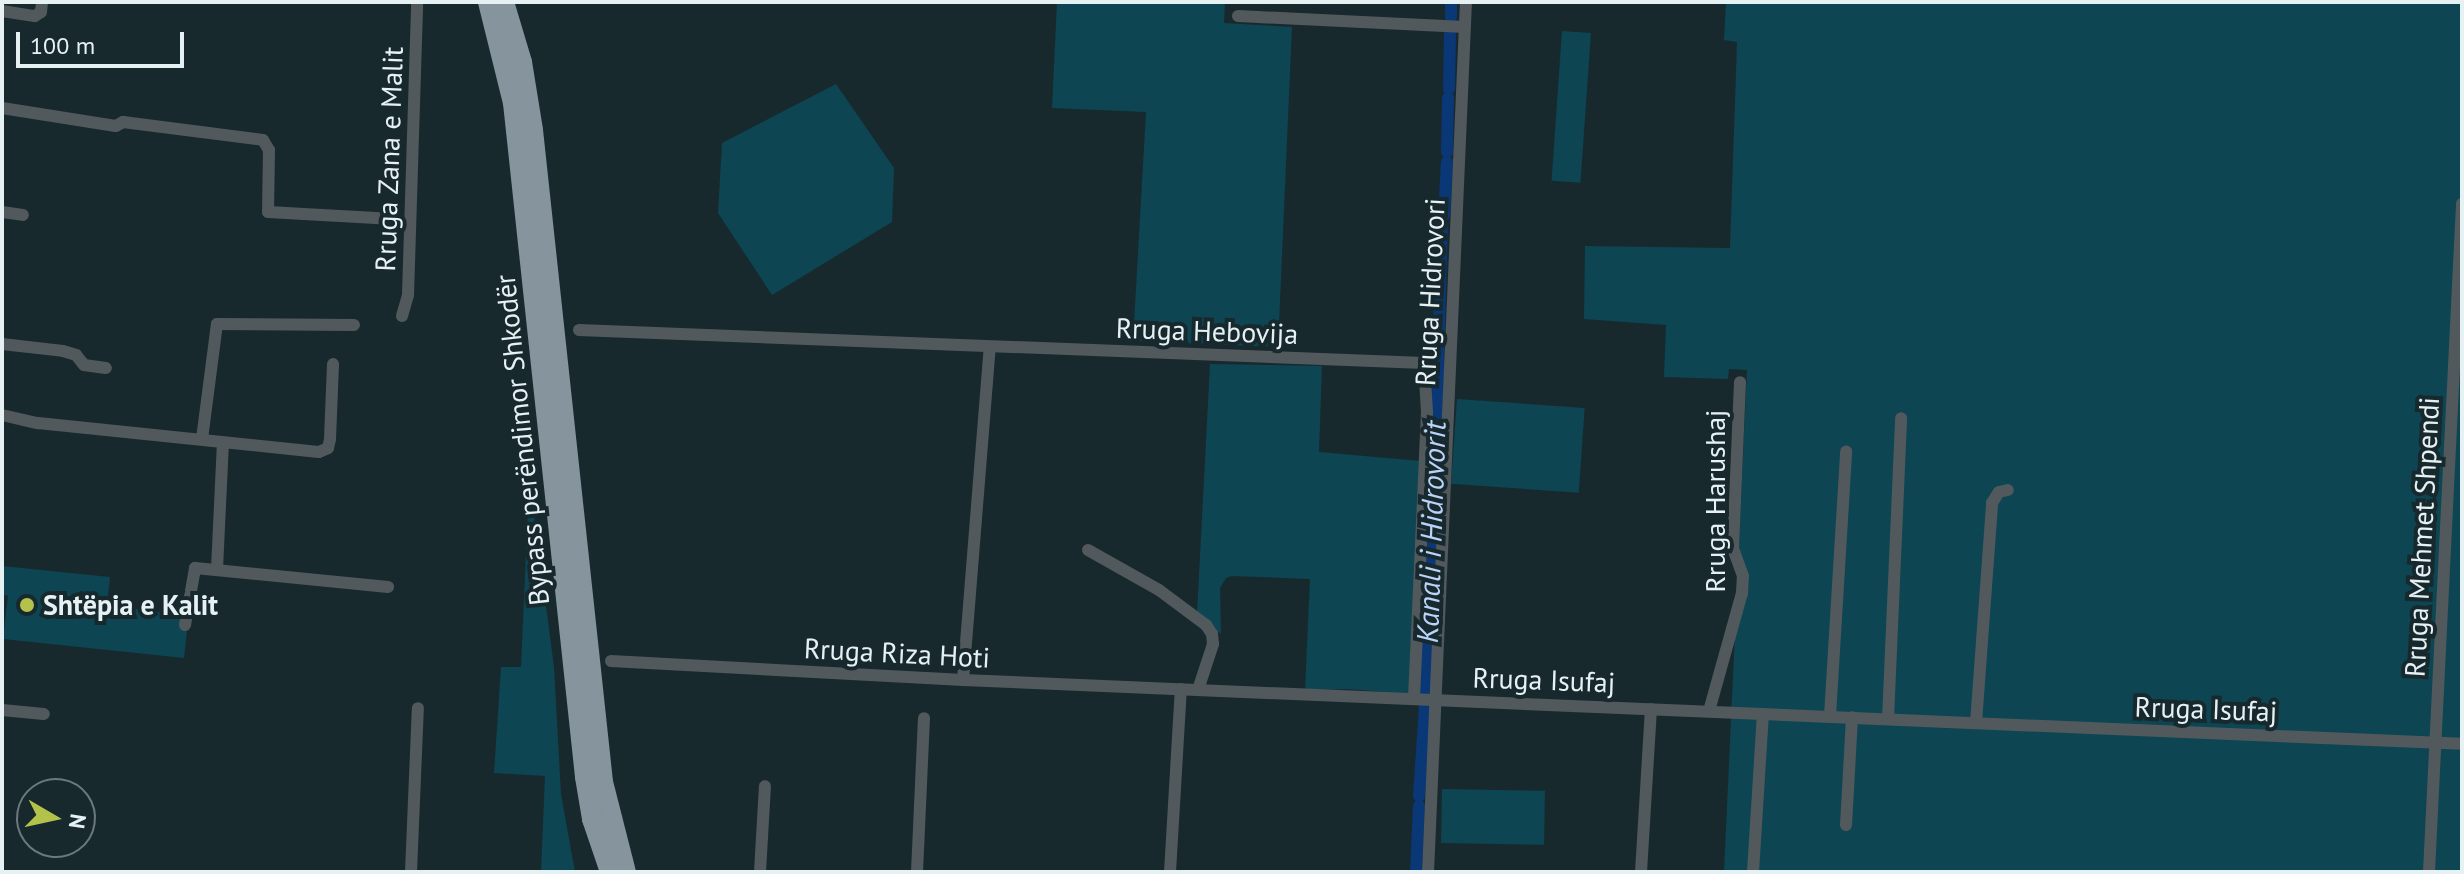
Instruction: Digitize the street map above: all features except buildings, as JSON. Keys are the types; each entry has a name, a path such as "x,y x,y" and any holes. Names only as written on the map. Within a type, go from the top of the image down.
{"highway":[{"name":"Bypass perëndimor Shkodër","path":"488,2 513,103 585,777 592,819 610,872"},
{"name":"Bypass perëndimor Shkodër","path":"504,2 522,62 533,130 603,782 626,872"}],"street":[{"path":"2,11 35,16 41,12 42,2"},
{"name":"Rruga Zana e Malit","path":"402,316 408,295 417,2"},
{"name":"Rruga Hidrovori","path":"1428,872 1466,2"},
{"path":"1238,16 1465,27"},
{"path":"2,108 116,126 123,122 263,140 269,150 268,212 394,219"},
{"name":"Rruga Mehmet Shpendi","path":"2429,872 2458,409 2462,204"},
{"path":"2,212 23,215"},
{"path":"202,439 217,324 354,325"},
{"name":"Rruga Hebovija","path":"579,330 796,336 990,347 1424,363 1427,412 1414,699"},
{"path":"2,344 63,351 76,355 84,365 106,368"},
{"path":"963,680 990,347"},
{"path":"2,415 38,423 319,452 328,448 333,364"},
{"name":"Rruga Harushaj","path":"1709,711 1742,593 1743,576 1733,549 1740,382"},
{"path":"1888,719 1901,418"},
{"path":"217,569 223,444"},
{"path":"1830,716 1846,451"},
{"path":"1976,723 1992,503 1999,492 2008,490"},
{"path":"1088,550 1159,590 1206,625 1212,634 1213,644 1198,690"},
{"path":"185,625 195,568 388,587"},
{"name":"Rruga Riza Hoti","path":"611,661 963,680 1436,699"},
{"path":"1170,872 1181,689"},
{"name":"Rruga Isufaj","path":"1436,699 2462,744"},
{"path":"411,872 418,708"},
{"name":"Rruga Isufaj","path":"1641,872 1651,709"},
{"path":"2,710 44,714"},
{"path":"1753,872 1763,714"},
{"path":"1846,825 1852,717"},
{"path":"917,872 924,718"},
{"path":"760,872 765,786"}],"shaded area":[{"path":"1057,2 1225,2 1224,23 1292,27 1278,347 1133,341 1146,112 1052,108"},
{"path":"1726,2 2462,2 2462,872 1724,872 1747,370 1729,369 1728,379 1664,377 1666,325 1584,319 1585,246 1730,248 1737,42 1724,40"},
{"path":"1562,31 1591,33 1580,183 1552,181"},
{"path":"836,84 894,168 892,222 772,295 718,213 722,143"},
{"path":"1210,364 1322,366 1319,452 1421,461 1409,694 1348,689 1305,690 1310,579 1226,578 1220,588 1221,634 1197,614"},
{"path":"1457,399 1585,408 1579,493 1451,484"},
{"path":"527,460 554,667 561,794 575,872 541,872 545,776 494,773 501,667 521,667"},
{"path":"2,566 110,577 107,605 182,615 180,629 187,630 184,658 3,639 8,596 2,594"},
{"path":"1442,789 1545,791 1544,845 1441,843"}],"waterway":[{"name":"Kanali i Hidrovorit","path":"1451,2 1451,17"},
{"name":"Kanali i Hidrovorit","path":"1449,89 1450,31"},
{"name":"Kanali i Hidrovorit","path":"1447,152 1448,98"},
{"name":"Kanali i Hidrovorit","path":"1444,215 1447,162"},
{"name":"Kanali i Hidrovorit","path":"1438,363 1442,223"},
{"name":"Kanali i Hidrovorit","path":"1425,696 1438,367"},
{"name":"Kanali i Hidrovorit","path":"1419,796 1425,706"},
{"name":"Kanali i Hidrovorit","path":"1416,872 1419,806"}],"place":[{"name":"Shtëpia e Kalit","path":"27,605"}]}
